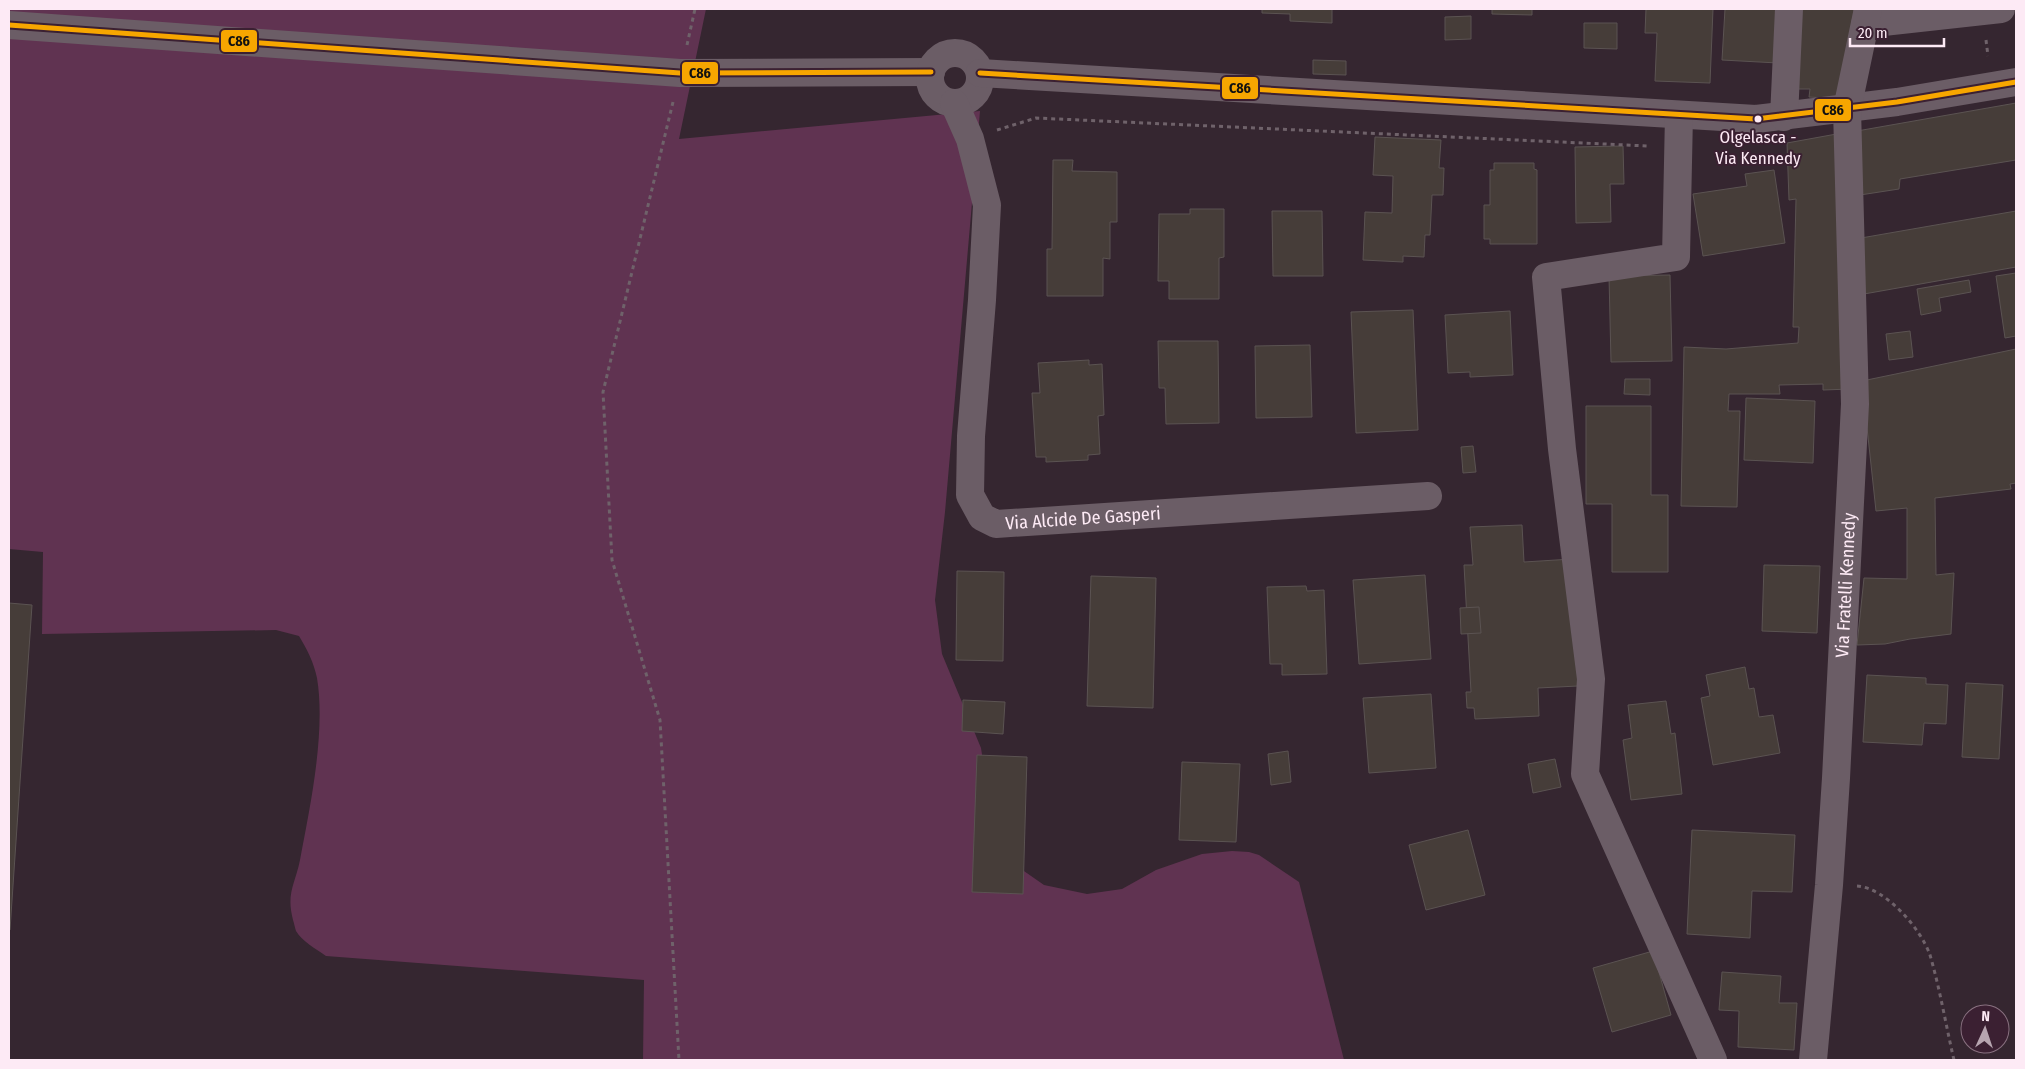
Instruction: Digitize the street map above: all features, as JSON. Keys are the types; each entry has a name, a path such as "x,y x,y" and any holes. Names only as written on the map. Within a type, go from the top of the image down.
{"street":[{"path":"1784,117 1789,9"},
{"path":"1866,16 2001,9"},
{"name":"Via Fratelli Kennedy","path":"1813,1060 1829,884 1855,404 1847,109 1866,16"},
{"path":"9,25 680,73 931,72"},
{"path":"960,53 968,56 975,62 980,73 979,86 972,97 963,102 945,101 938,96 930,81 933,67 943,56 960,53"},
{"path":"980,73 1756,119 1847,109 2016,82"},
{"name":"Via Alcide De Gasperi","path":"954,103 970,139 986,205 982,300 971,436 970,495 982,517 996,524 1428,496"},
{"path":"1679,115 1676,257 1546,277 1562,449 1592,679 1585,774 1713,1060"}],"path":[{"path":"680,73 604,392 612,560 660,720 680,1060"},
{"path":"970,139 1036,118 1678,147"},
{"path":"1829,884 1862,887 1880,893 1900,911 1920,937 1929,954 1954,1060"}],"shaded area":[{"path":"9,9 706,9 679,139 980,111 945,512 935,600 942,654 981,748 989,800 1008,860 1044,885 1087,894 1122,889 1156,870 1202,854 1232,851 1249,852 1259,855 1299,882 1344,1060 643,1060 644,980 326,956 310,945 296,931 290,903 304,839 316,769 320,722 317,678 314,667 299,636 276,630 42,634 43,552 9,549"}],"building":[{"path":"1262,9 1332,9 1332,23 1290,21 1290,14 1262,13"},
{"path":"1492,9 1532,9 1532,15 1492,14"},
{"path":"1646,9 1713,9 1710,83 1655,81 1657,33 1645,33"},
{"path":"1725,9 1781,9 1778,63 1722,60"},
{"path":"1796,9 1854,9 1844,99 1809,97 1810,89 1792,89"},
{"path":"1471,16 1471,39 1445,40 1445,17"},
{"path":"1584,23 1617,23 1617,49 1584,48"},
{"path":"1313,60 1346,61 1346,75 1313,74"},
{"path":"2016,103 2016,160 1900,179 1899,189 1860,195 1857,131"},
{"path":"1842,133 1851,389 1823,390 1823,384 1779,385 1780,394 1729,394 1728,411 1740,411 1737,507 1681,506 1684,347 1726,349 1798,343 1799,327 1793,327 1796,199 1789,200 1787,143"},
{"path":"1375,137 1441,140 1439,168 1444,168 1443,195 1432,195 1430,235 1425,235 1424,257 1403,256 1403,262 1363,260 1365,212 1392,213 1393,176 1373,175"},
{"path":"1623,146 1624,184 1610,184 1611,222 1576,223 1575,147"},
{"path":"1053,160 1073,160 1072,171 1117,172 1117,222 1110,222 1110,259 1103,258 1103,296 1047,296 1047,249 1052,249"},
{"path":"1494,163 1534,163 1534,169 1537,170 1537,244 1490,244 1490,239 1484,239 1484,205 1490,205 1490,170 1494,170"},
{"path":"1774,170 1785,243 1703,256 1693,194 1747,186 1745,174"},
{"path":"1190,209 1224,209 1224,257 1219,258 1219,299 1169,299 1169,281 1158,281 1159,214 1190,214"},
{"path":"1272,211 1322,211 1323,276 1273,276"},
{"path":"2016,211 2016,267 1864,294 1861,238"},
{"path":"2016,273 2016,336 2005,338 1996,276"},
{"path":"1670,275 1672,361 1611,362 1609,276"},
{"path":"1969,280 1971,292 1939,298 1941,311 1921,315 1917,289"},
{"path":"1413,310 1418,430 1356,433 1351,312"},
{"path":"1510,311 1513,375 1470,377 1470,372 1448,373 1445,315"},
{"path":"1910,331 1913,357 1889,360 1886,334"},
{"path":"1158,341 1218,341 1219,423 1166,424 1165,388 1159,388"},
{"path":"1310,345 1312,417 1256,418 1255,346"},
{"path":"2016,349 2016,483 2010,484 2011,489 1935,498 1936,575 1954,573 1951,634 1885,644 1857,645 1864,578 1907,579 1907,508 1876,511 1862,381"},
{"path":"1089,360 1089,365 1102,364 1104,415 1098,416 1100,454 1088,455 1088,460 1046,462 1046,457 1036,457 1032,393 1040,393 1038,363"},
{"path":"1625,379 1650,379 1650,395 1624,394"},
{"path":"1746,398 1815,401 1813,463 1744,460"},
{"path":"1586,406 1651,406 1651,495 1668,495 1668,572 1612,572 1612,504 1586,504"},
{"path":"1473,446 1476,472 1463,473 1461,447"},
{"path":"1522,525 1524,562 1572,559 1578,686 1538,688 1539,716 1475,719 1474,708 1467,708 1466,692 1471,692 1464,565 1473,565 1470,527"},
{"path":"1764,565 1820,566 1817,633 1762,631"},
{"path":"957,571 1004,572 1003,661 956,660"},
{"path":"1425,575 1431,659 1359,664 1353,580"},
{"path":"1091,576 1156,578 1153,708 1087,706"},
{"path":"1306,586 1307,591 1324,590 1327,674 1282,675 1282,664 1270,664 1267,587"},
{"path":"9,603 32,605 10,930 9,930"},
{"path":"1479,607 1481,633 1461,634 1460,608"},
{"path":"1745,667 1749,689 1754,688 1759,717 1773,715 1780,753 1713,765 1701,698 1710,696 1706,675"},
{"path":"1867,675 1926,678 1926,684 1948,685 1946,724 1924,723 1922,745 1863,742"},
{"path":"1966,683 2003,685 1999,759 1962,757"},
{"path":"1431,694 1436,768 1369,773 1363,698"},
{"path":"963,700 1005,702 1003,734 962,731"},
{"path":"1666,701 1671,734 1675,733 1682,794 1631,800 1623,740 1632,738 1628,705"},
{"path":"1288,751 1291,782 1271,785 1268,754"},
{"path":"977,755 1027,757 1023,894 972,892"},
{"path":"1555,759 1561,787 1533,793 1528,764"},
{"path":"1182,762 1240,764 1236,842 1179,840"},
{"path":"1468,830 1485,895 1426,910 1409,845"},
{"path":"1692,830 1795,835 1792,892 1752,891 1750,938 1687,934"},
{"path":"1653,951 1671,1015 1612,1032 1593,968"},
{"path":"1722,972 1781,976 1779,1003 1797,1003 1794,1050 1738,1047 1739,1011 1719,1010"}],"transit line":[{"name":"C86","path":"9,25 680,73 931,72"},
{"name":"C86","path":"980,73 1756,119 1897,102 2016,82"}],"place":[{"name":"Olgelasca - Via Kennedy","path":"1758,119"}]}
